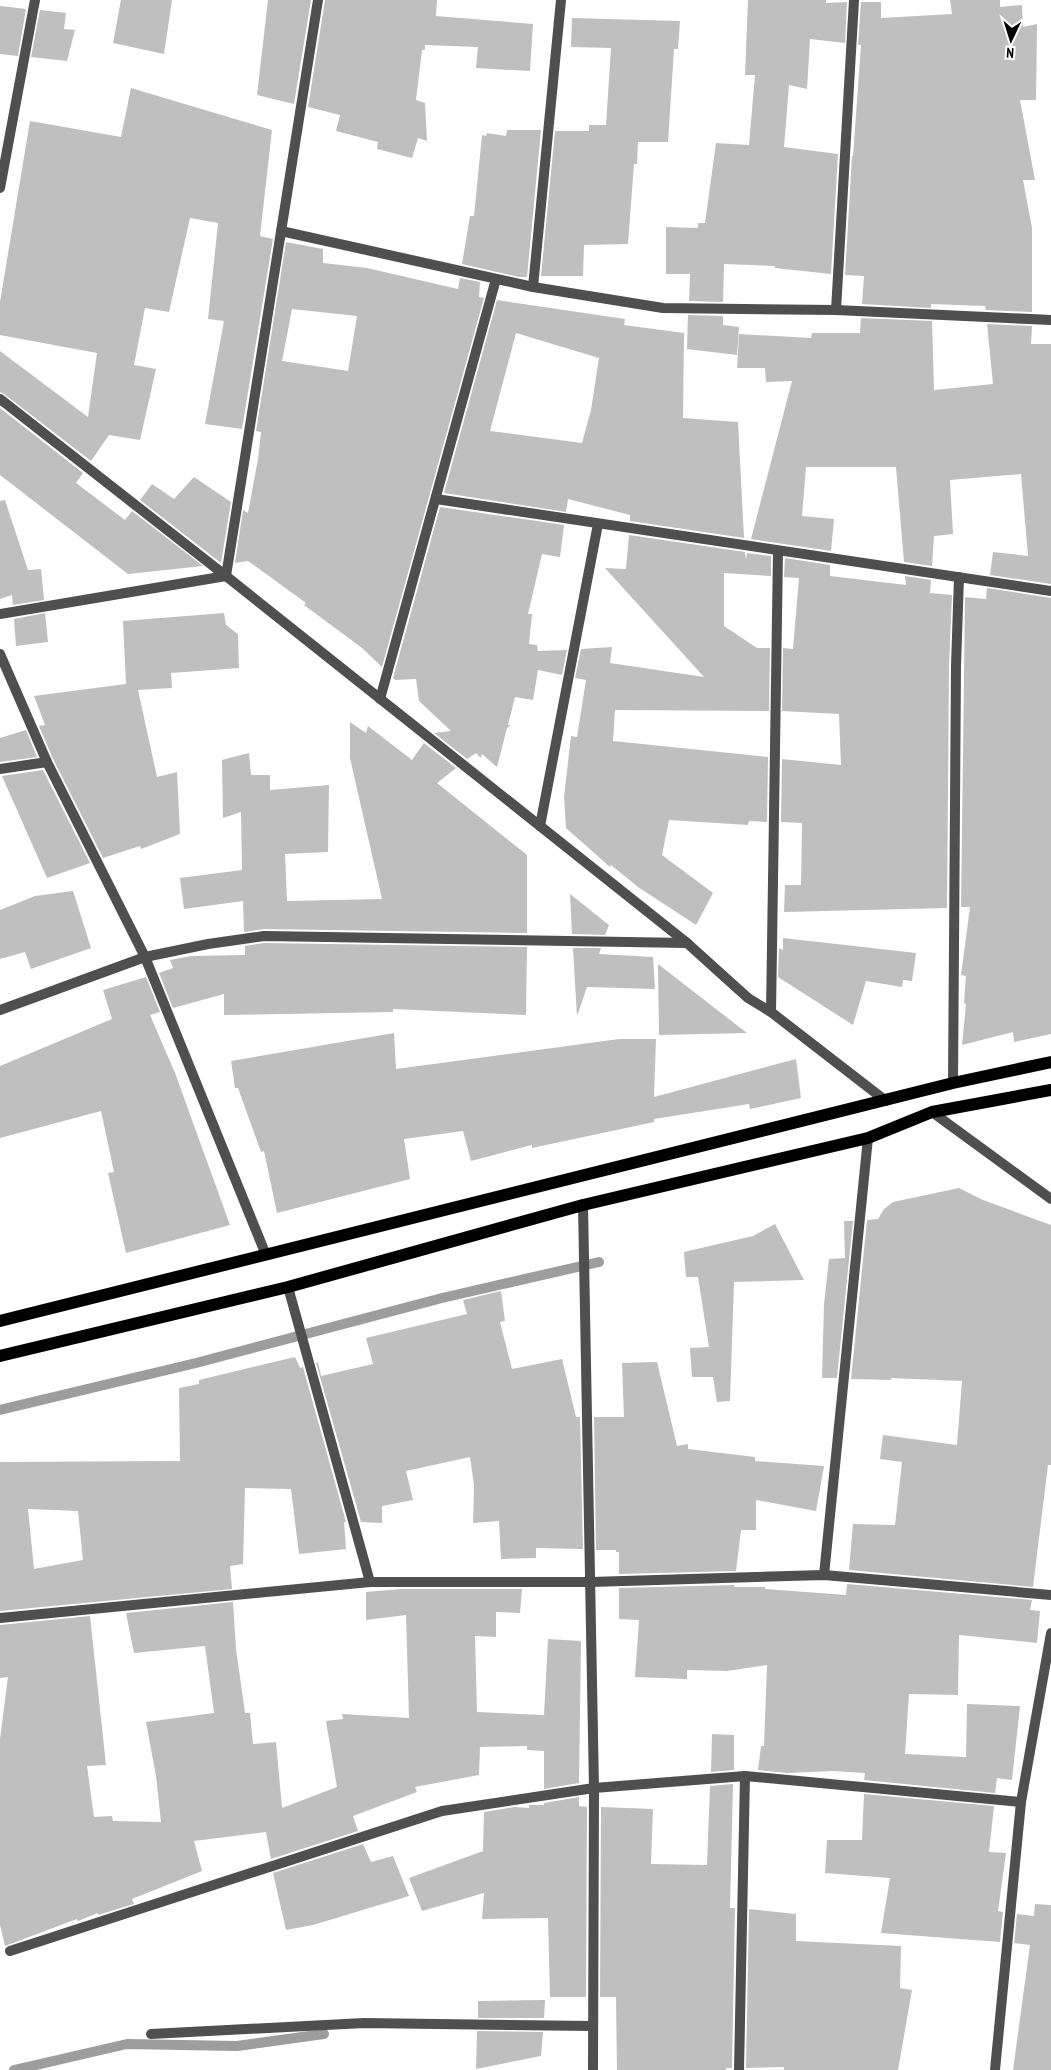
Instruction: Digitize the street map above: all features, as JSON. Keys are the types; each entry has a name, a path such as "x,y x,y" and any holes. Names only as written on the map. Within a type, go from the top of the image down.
{"main road":[{"path":"0,1321 953,1084 1051,1062"},
{"path":"0,1356 288,1286 583,1205 868,1138 932,1112 1051,1090"}],"street":[{"path":"0,188 35,0"},
{"path":"226,576 318,0"},
{"path":"533,287 561,0"},
{"path":"836,310 854,0"},
{"path":"281,231 533,287 663,308 836,310 1051,320"},
{"path":"380,699 496,279"},
{"path":"0,399 226,576 687,943 748,998 771,1012 886,1101"},
{"path":"436,499 1051,591"},
{"path":"540,826 598,524"},
{"path":"771,1012 778,551"},
{"path":"0,614 226,576"},
{"path":"953,1084 956,666 959,577"},
{"path":"0,654 47,762 144,957 266,1255"},
{"path":"0,770 47,762"},
{"path":"0,1010 144,957 208,944 264,936 687,943"},
{"path":"932,1112 1051,1199"},
{"path":"824,1575 868,1138"},
{"path":"583,1205 594,1788 593,2070"},
{"path":"288,1286 370,1582"},
{"path":"0,1618 370,1582 591,1582 824,1575 1051,1595"},
{"path":"995,2070 1021,1802 1051,1633"},
{"path":"739,2070 745,1776"},
{"path":"10,1951 442,1811 594,1788 745,1776 1021,1802"},
{"path":"151,2034 364,2023 593,2026"}],"building":[{"path":"121,0 172,0 164,54 113,43"},
{"path":"268,0 311,0 294,104 257,95"},
{"path":"325,0 437,0 436,16 533,24 530,71 476,68 478,47 425,45 425,50 422,50 416,100 425,103 427,141 418,138 412,158 377,149 378,142 336,131 340,115 308,107"},
{"path":"748,0 826,0 826,3 847,2 845,43 810,39 807,89 789,85 784,147 838,154 831,274 775,268 775,266 724,264 723,302 689,301 690,274 666,274 666,227 698,228 698,223 705,223 716,143 749,145 755,75 745,75"},
{"path":"950,0 1000,0 1000,7 1022,5 1023,27 1037,24 1036,100 1020,100 1035,180 1023,180 1032,228 1032,312 986,310 985,306 931,304 931,308 862,304 864,276 845,275 861,45 858,45 861,2 881,2 881,18 952,14"},
{"path":"0,6 26,9 18,56 0,54"},
{"path":"40,10 66,13 64,29 75,30 67,61 31,57"},
{"path":"572,18 680,21 678,49 674,49 668,142 638,142 637,164 634,164 628,244 584,245 583,276 541,276 555,131 589,131 589,125 606,125 611,48 571,47"},
{"path":"131,88 272,130 260,236 273,239 242,429 205,424 224,321 208,319 218,223 190,218 169,312 145,308 134,365 156,369 140,440 109,435 91,461 0,392 0,351 88,417 97,353 0,335 0,302 30,121 121,137"},
{"path":"507,130 541,130 527,277 519,277 462,264 470,216 474,216 482,135 486,136 487,133 506,136"},
{"path":"286,242 323,249 323,263 367,268 458,289 460,278 480,282 479,297 484,298 382,667 362,648 304,605 306,603 248,561 235,563 243,510 248,513 258,459 261,432 256,431","holes":["292,309 357,316 348,371 282,361"]},
{"path":"497,300 625,319 624,325 684,333 683,418 738,422 744,538 630,521 630,515 568,499 566,512 444,493","holes":["516,333 599,358 591,410 582,443 490,431"]},
{"path":"688,315 723,316 723,325 739,327 737,355 687,349"},
{"path":"861,318 932,321 934,390 993,384 987,324 1032,326 1031,344 1051,344 1051,584 990,575 993,552 1028,556 1021,474 950,480 953,534 934,536 932,566 904,562 896,467 806,467 802,516 834,519 831,551 751,539 792,381 766,382 765,368 737,368 739,334 811,338 812,333 860,333"},
{"path":"0,408 83,473 76,483 125,520 132,511 203,566 128,574 0,475"},
{"path":"194,477 231,502 221,563 140,500 152,484 174,499"},
{"path":"5,500 28,570 41,569 44,600 13,605 12,595 0,599 0,501"},
{"path":"440,507 564,525 560,557 542,554 528,614 532,614 529,644 537,645 538,651 567,650 562,675 538,670 533,700 515,697 508,725 511,725 507,728 497,767 482,754 481,758 476,753 467,759 434,733 451,731 419,701 416,679 395,680 393,678"},
{"path":"629,535 745,552 746,560 747,553 771,556 771,576 724,573 724,626 757,648 770,648 769,711 615,710 613,741 768,757 767,822 749,821 748,825 669,820 662,855 713,893 696,925 638,887 611,865 610,867 566,828 564,797 571,736 577,737 586,680 575,678 581,649 612,647 610,663 704,677 605,568 626,569"},
{"path":"785,558 830,565 830,576 906,585 905,576 931,580 930,593 952,595 949,666 947,908 784,912 785,885 801,885 802,823 781,822 782,759 841,765 839,714 782,711 783,648 793,649 799,578 784,577"},
{"path":"987,588 1051,598 1051,1034 1014,1042 1013,1032 962,1045 966,1004 964,1003 966,976 961,975 970,907 961,907 965,597 986,599"},
{"path":"45,613 48,642 16,646 14,619"},
{"path":"224,613 226,625 238,634 239,668 171,673 172,688 138,690 157,777 177,772 180,834 141,849 140,846 103,858 53,759 39,726 45,725 34,696 126,684 123,621"},
{"path":"350,722 366,733 368,726 412,760 424,743 456,768 437,783 527,855 527,933 264,929 244,932 243,901 184,909 180,878 242,870 241,812 223,818 222,760 249,753 251,775 270,775 270,790 329,785 328,852 285,854 287,901 382,899 350,758"},
{"path":"26,730 37,757 0,762 0,738"},
{"path":"43,770 90,863 47,878 2,776"},
{"path":"73,891 91,948 31,969 25,952 0,959 0,910 35,896"},
{"path":"570,894 609,925 605,935 572,934"},
{"path":"783,938 916,953 912,981 903,980 902,987 866,981 853,1025 778,977 779,948 783,950"},
{"path":"264,943 527,947 526,1015 393,1009 393,1012 224,1015 224,994 173,1008 159,973 173,968 170,960 191,956 245,955 245,946"},
{"path":"573,948 601,948 599,954 653,957 655,989 587,987 577,1016"},
{"path":"658,964 747,1033 659,1035"},
{"path":"146,977 160,1012 150,1015 175,1073 230,1225 126,1253 108,1173 114,1172 101,1111 0,1138 0,1066 112,1019 103,990"},
{"path":"394,1033 396,1069 619,1039 656,1039 654,1097 796,1059 801,1098 750,1109 749,1104 654,1119 654,1122 532,1148 532,1145 471,1161 463,1131 404,1139 410,1179 277,1213 264,1151 261,1152 238,1088 235,1088 231,1061"},
{"path":"959,1188 983,1200 1051,1225 1051,1465 1048,1465 1033,1587 849,1570 853,1524 895,1525 902,1462 880,1459 883,1435 957,1445 962,1381 891,1378 891,1380 851,1379 867,1220 878,1219 884,1209 893,1202"},
{"path":"844,1221 853,1221 837,1378 822,1378 824,1304 829,1259 845,1258"},
{"path":"775,1224 804,1280 734,1282 730,1401 717,1402 713,1377 692,1377 690,1348 709,1347 698,1277 686,1277 684,1252 753,1236"},
{"path":"501,1291 505,1321 500,1322 512,1369 562,1359 576,1417 580,1417 583,1549 536,1548 536,1558 501,1559 499,1521 473,1523 474,1485 470,1457 406,1471 413,1500 382,1506 382,1523 361,1522 316,1363 318,1362 321,1376 373,1364 366,1338 467,1314 463,1300"},
{"path":"295,1357 300,1368 303,1367 346,1522 344,1522 346,1549 299,1554 291,1489 245,1488 243,1564 230,1566 232,1589 0,1611 0,1462 180,1461 179,1388 199,1384 199,1380","holes":["28,1509 78,1511 83,1560 34,1569"]},
{"path":"657,1362 677,1446 688,1444 688,1449 755,1457 755,1461 824,1466 816,1511 756,1500 756,1530 741,1530 736,1571 619,1574 619,1552 616,1552 616,1550 596,1550 594,1417 624,1417 622,1363"},
{"path":"847,1584 1032,1600 1030,1610 1040,1611 1037,1643 959,1635 958,1695 909,1694 905,1754 966,1757 967,1704 1020,1706 1012,1780 997,1778 995,1793 864,1780 865,1773 833,1771 787,1773 758,1770 761,1746 764,1746 767,1665 727,1671 687,1670 687,1679 635,1677 639,1620 619,1619 619,1588 735,1585 734,1587 765,1587 765,1589 846,1595"},
{"path":"401,1589 522,1589 520,1613 496,1612 496,1637 475,1636 477,1712 544,1715 548,1639 581,1641 579,1783 544,1789 544,1751 527,1750 527,1746 480,1747 479,1775 415,1787 417,1792 353,1816 358,1831 271,1859 266,1832 194,1841 202,1871 132,1899 134,1904 98,1915 98,1913 78,1921 77,1919 5,1946 0,1925 0,1739 8,1677 0,1678 0,1625 90,1616 106,1765 87,1766 94,1817 112,1816 113,1821 161,1822 156,1776 146,1722 214,1713 205,1646 134,1653 126,1613 233,1602 236,1649 245,1713 250,1713 253,1744 276,1742 282,1808 337,1787 326,1721 343,1719 342,1714 409,1718 406,1615 366,1620 366,1592"},
{"path":"712,1734 734,1735 734,1770 711,1772"},
{"path":"733,1784 730,1908 735,1908 732,2068 726,2068 726,2070 617,2070 616,1997 600,1997 601,1807 653,1809 651,1864 707,1865 710,1786"},
{"path":"864,1794 994,1806 989,1852 1006,1853 998,1911 1003,1912 1000,1942 881,1933 890,1878 825,1873 827,1840 862,1840"},
{"path":"579,1797 579,1806 587,1807 586,1997 550,1997 548,1918 482,1919 484,1893 422,1911 409,1878 483,1851 484,1812 514,1807 529,1808 529,1805 544,1805 544,1803"},
{"path":"363,1844 371,1862 393,1856 409,1896 313,1925 286,1930 273,1873"},
{"path":"1035,1904 1051,1905 1051,2070 1013,2070 1030,1945 1014,1943 1017,1914 1034,1916"},
{"path":"749,1909 796,1914 796,1941 901,1946 900,1988 912,1990 898,2070 746,2068"},
{"path":"545,2000 544,2018 478,2018 478,2001"},
{"path":"477,2031 543,2032 541,2056 476,2069"}],"waterway":[{"path":"0,1410 196,1363 442,1298 599,1262"},
{"path":"14,2070 127,2044 237,2046 324,2034"}]}
